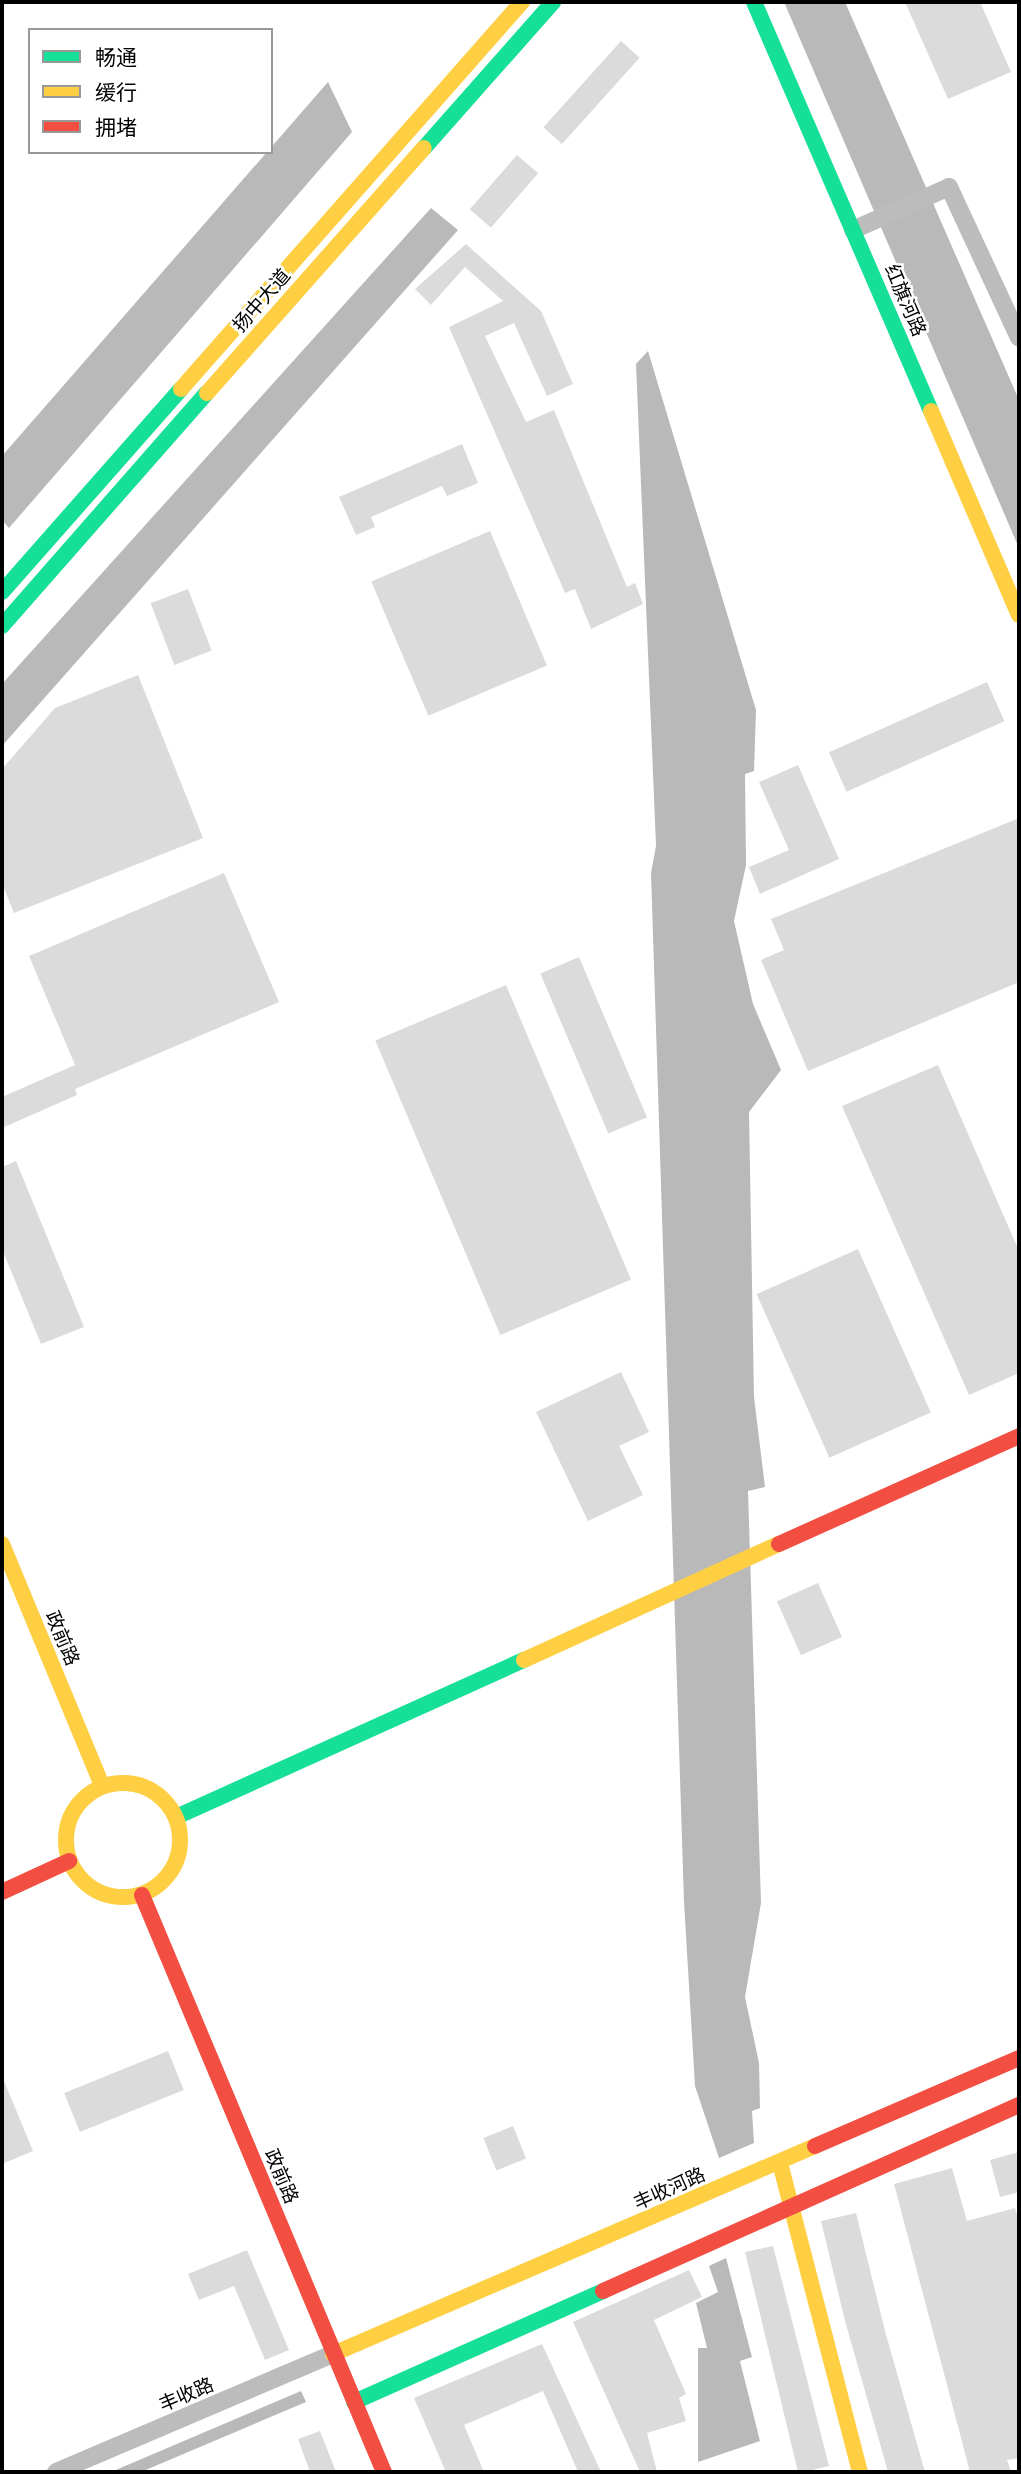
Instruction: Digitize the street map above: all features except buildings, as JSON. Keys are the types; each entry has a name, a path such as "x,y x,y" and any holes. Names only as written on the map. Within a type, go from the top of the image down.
{"street":[{"name":"扬中大道","path":"2,592 523,2"},
{"name":"扬中大道","path":"2,626 553,2"},
{"name":"红旗河路","path":"754,2 1019,615"},
{"path":"853,230 948,187 1019,338"},
{"path":"176,1817 1019,1436"},
{"name":"政前路","path":"2,1544 102,1786"},
{"path":"102,1786 145,1787 176,1817 176,1864 142,1895 99,1892 69,1861 70,1816 102,1786"},
{"path":"2,1892 69,1861"},
{"name":"政前路","path":"142,1895 384,2472"},
{"name":"丰收河路","path":"333,2354 1019,2059"},
{"path":"945,2091 960,2130"},
{"path":"354,2402 790,2204 1019,2105"},
{"path":"780,2163 859,2472"},
{"name":"丰收路","path":"56,2472 333,2354"}],"shaded area":[{"path":"784,2 845,2 1019,400 1019,548"},
{"path":"328,82 352,132 9,528 2,520 2,456 265,154 273,154 273,145"},
{"path":"431,208 458,230 2,746 2,684"},
{"path":"648,351 756,710 754,771 745,774 746,865 734,921 753,1004 781,1070 749,1112 754,1397 765,1487 748,1491 761,1903 745,1997 759,2063 760,2108 752,2111 754,2143 719,2158 695,2086 684,1902 651,873 656,846 636,364"},
{"path":"726,2258 752,2357 740,2361 760,2441 698,2462 698,2348 707,2348 696,2303 718,2292 709,2266"},
{"path":"301,2391 306,2402 141,2472 111,2472"}],"traffic: fast":[{"path":"424,148 553,2"},
{"path":"754,2 931,411"},
{"path":"2,592 181,389"},
{"path":"2,626 207,393"},
{"path":"176,1817 524,1660"},
{"path":"354,2402 603,2291"}],"traffic: slow":[{"path":"181,389 522,2"},
{"path":"207,393 424,148"},
{"path":"931,411 1019,615"},
{"path":"2,1544 102,1786"},
{"path":"524,1660 779,1544"},
{"path":"123,1783 145,1787 155,1792 171,1808 176,1818 180,1840 176,1862 171,1872 155,1888 145,1893 123,1897 101,1893 91,1888 75,1872 70,1862 66,1840 70,1818 75,1808 91,1792 101,1787 123,1783"},
{"path":"333,2354 815,2146"},
{"path":"780,2163 860,2472"}],"traffic: jam":[{"path":"779,1544 1019,1436"},
{"path":"2,1892 69,1861"},
{"path":"142,1895 384,2472"},
{"path":"815,2146 1019,2058"},
{"path":"603,2291 1019,2105"}]}
